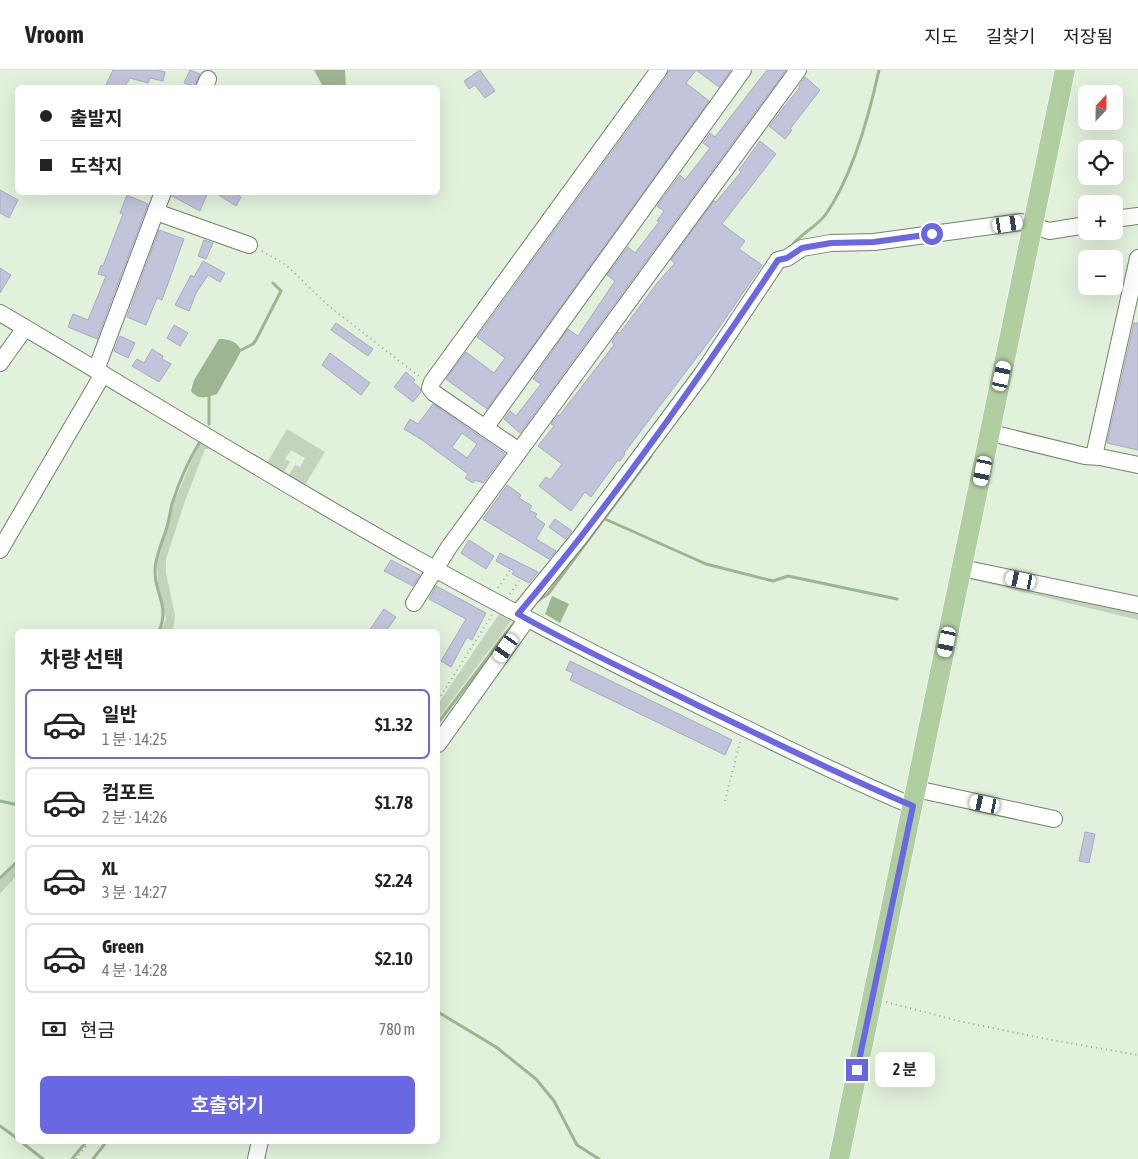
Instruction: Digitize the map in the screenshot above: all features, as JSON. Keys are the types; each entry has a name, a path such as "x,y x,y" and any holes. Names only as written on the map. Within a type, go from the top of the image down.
{"main road":[{"path":"838,1159 915,798 1065,70"}],"street":[{"path":"519,451 434,393 430,388 432,382 659,70"},
{"path":"485,428 743,70"},
{"path":"414,603 435,568 519,451 798,70"},
{"path":"0,550 100,372 162,195"},
{"path":"156,212 249,245"},
{"path":"1123,218 1138,216"},
{"path":"440,741 523,616 696,381 778,260 787,258 802,248 831,243 874,242 1021,222 1049,231 1078,226"},
{"path":"1094,456 1131,322 1138,258"},
{"path":"0,313 285,483 435,568 523,616 743,727 870,788 915,798 1054,819"},
{"path":"0,363 25,328"},
{"path":"991,433 1085,456 1094,456 1138,465"},
{"path":"962,568 1138,604"},
{"path":"256,1159 259,1144"}],"path":[{"path":"249,245 286,265 330,307 416,374 430,388"},
{"path":"499,602 510,570"},
{"path":"440,697 499,602 520,579"},
{"path":"725,801 743,727"},
{"path":"872,998 959,1021 1138,1055"},
{"path":"76,1159 88,1144"}],"shaded area":[{"path":"314,70 345,70 346,85 322,85"},
{"path":"219,339 232,341 241,350 217,394 203,397 197,396 191,391 194,380"},
{"path":"287,429 325,452 303,488 287,478 295,465 300,467 305,458 291,450 285,459 290,462 282,475 265,466"},
{"path":"202,441 215,449 205,449 166,559 166,573 175,615 173,629 162,629 166,619 158,584 157,564 173,505 194,455"},
{"path":"973,577 1138,609 1138,620 970,579"},
{"path":"552,596 569,604 560,623 545,614"},
{"path":"499,614 511,621 440,716 440,701"},
{"path":"15,865 15,877 0,894 0,880"}],"building":[{"path":"113,70 157,70 165,72 163,81 150,78 148,83 130,78 126,85 106,85"},
{"path":"190,70 200,74 195,85 184,83"},
{"path":"480,70 495,91 485,98 475,85 469,89 464,81"},
{"path":"669,70 696,70 686,83 709,101 487,409 446,379 466,352 494,373 505,358 477,337 667,76"},
{"path":"696,70 731,70 719,87"},
{"path":"767,70 786,70 520,433 504,419 510,411 516,416 541,384 533,379 568,329 578,336 615,281 607,275 628,247 635,253 659,222 657,221 664,211 657,206 680,175 685,180 710,148 703,143 710,133 715,137"},
{"path":"805,77 820,90 790,129 792,130 785,139 769,126 800,87"},
{"path":"760,141 776,154 722,224 745,241 739,249 762,265 716,332 624,453 620,461 618,460 591,497 585,492 571,511 539,486 546,477 550,480 562,464 538,446 554,426 551,424 614,345 612,342 618,332 620,333 658,282 675,263 671,260 714,201 716,202 741,172 739,170"},
{"path":"0,190 18,200 9,218 0,213"},
{"path":"127,195 148,204 97,339 68,327 73,314 88,320 106,276 98,274 101,265 103,266 123,214 120,213"},
{"path":"172,195 207,195 200,211"},
{"path":"219,195 238,195 241,197 236,206"},
{"path":"159,230 184,239 162,300 157,298 146,325 127,317"},
{"path":"204,240 213,243 206,259 198,256"},
{"path":"203,261 225,273 220,282 208,275 196,293 189,311 175,305 191,275 194,277"},
{"path":"0,268 11,275 0,293"},
{"path":"336,323 373,349 368,356 331,330"},
{"path":"1134,323 1138,323 1138,450 1107,443"},
{"path":"174,325 188,333 180,346 167,338"},
{"path":"120,336 135,343 128,358 114,351"},
{"path":"152,349 163,356 162,359 171,364 159,382 132,366 137,359 144,363"},
{"path":"330,353 370,383 361,395 322,365"},
{"path":"406,372 415,380 413,382 420,388 421,392 413,402 394,387"},
{"path":"433,404 505,454 483,483 475,480 473,483 465,478 468,474 404,429 410,419 418,424","holes":["462,433 477,444 467,458 452,447"]},
{"path":"507,485 521,495 519,498 532,506 529,510 537,514 535,517 545,524 536,539 556,551 549,559 483,519"},
{"path":"555,519 572,531 565,539 549,527"},
{"path":"469,540 494,556 486,569 461,553"},
{"path":"500,553 538,572 529,583 512,574 514,571 496,561"},
{"path":"391,560 420,575 413,586 384,571"},
{"path":"436,586 486,613 472,640 467,637 451,667 441,661 466,619 429,599"},
{"path":"384,609 396,617 387,629 370,629"},
{"path":"570,661 732,740 725,755 570,680 573,673 566,670"},
{"path":"1085,832 1095,834 1089,863 1079,861"}],"waterway":[{"path":"790,248 798,238 818,223 836,199 859,145 879,70"},
{"path":"241,350 253,344 256,340 281,291 273,283"},
{"path":"209,397 209,424"},
{"path":"160,629 163,607 156,579 156,561 178,487 188,463 201,440"},
{"path":"536,602 548,594 651,456"},
{"path":"605,519 706,564 773,581 788,576 897,599"},
{"path":"440,720 513,624"},
{"path":"0,801 15,804"},
{"path":"0,878 15,864"},
{"path":"440,1013 496,1047 536,1079 554,1101 577,1145 599,1159"},
{"path":"0,1126 15,1137"},
{"path":"24,1144 43,1159"},
{"path":"72,1159 84,1144"},
{"path":"93,1159 105,1144"}],"route":[{"path":"857,1070 913,806 870,788 743,727 518,614 580,537 702,374 778,260 787,258 802,248 831,243 874,242 932,234"}]}
